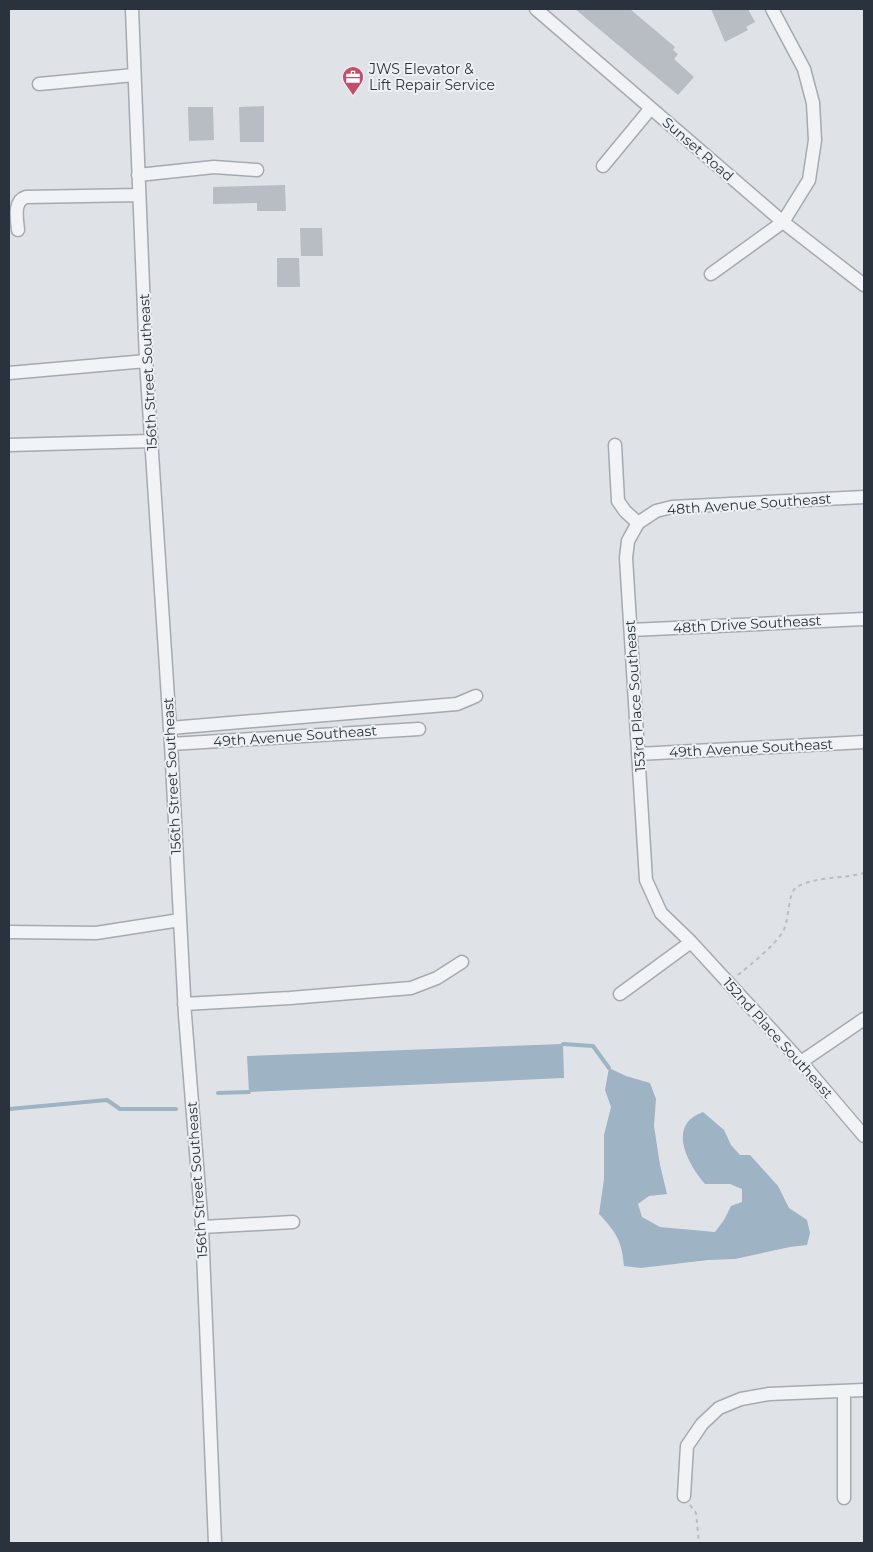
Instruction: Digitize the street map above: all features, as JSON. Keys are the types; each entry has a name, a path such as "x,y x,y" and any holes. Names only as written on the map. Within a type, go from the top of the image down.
{"street":[{"name":"156th Street Southeast","path":"132,9 146,361 171,744 184,1004 202,1227 215,1543"},
{"name":"Sunset Road","path":"536,9 783,222 864,285"},
{"path":"711,274 783,222 809,180 814,140 813,103 804,69 773,9"},
{"path":"39,84 134,75"},
{"path":"603,166 651,108"},
{"path":"138,175 214,167 258,170"},
{"path":"18,230 18,203 26,197 139,195"},
{"path":"9,373 146,361"},
{"path":"9,445 151,441"},
{"path":"615,445 618,501 625,511 638,523"},
{"name":"48th Avenue Southeast","path":"638,523 656,511 672,507 864,497"},
{"name":"153rd Place Southeast","path":"638,523 628,541 626,558 646,880 661,913 691,942"},
{"name":"48th Drive Southeast","path":"631,630 864,619"},
{"path":"170,728 457,704 476,696"},
{"name":"49th Avenue Southeast","path":"171,744 420,729"},
{"name":"49th Avenue Southeast","path":"638,754 864,742"},
{"path":"9,932 96,933 180,920"},
{"path":"620,994 691,942"},
{"name":"152nd Place Southeast","path":"691,942 801,1062 864,1136"},
{"path":"184,1004 412,988 437,978 462,962"},
{"path":"801,1062 864,1019"},
{"path":"202,1227 293,1222"},
{"path":"684,1496 687,1446 702,1424 719,1408 741,1399 769,1394 864,1390"},
{"path":"844,1392 844,1498"}],"path":[{"path":"729,983 783,932 789,914 792,894 796,887 812,881 856,876 864,873"},
{"path":"684,1496 696,1513 699,1543"}],"water":[{"path":"563,1044 564,1078 249,1092 247,1056"},
{"path":"609,1068 626,1076 650,1083 656,1099 654,1126 667,1194 649,1196 638,1204 642,1217 660,1227 715,1232 731,1206 742,1202 742,1189 730,1184 705,1184 687,1156 683,1135 685,1126 692,1118 703,1112 724,1130 731,1145 740,1155 750,1155 778,1186 789,1208 807,1220 810,1233 807,1245 735,1259 708,1260 641,1268 624,1266 620,1243 610,1226 599,1214 604,1179 604,1135 611,1107 605,1090"}],"building":[{"path":"575,9 630,9 675,47 673,50 678,54 674,59 694,77 678,95"},
{"path":"711,9 748,9 755,22 746,27 748,30 725,42"},
{"path":"264,106 264,142 240,142 239,107"},
{"path":"188,107 213,107 214,140 189,141"},
{"path":"285,185 286,211 257,211 257,203 213,204 213,187"},
{"path":"300,228 322,228 323,256 301,256"},
{"path":"277,258 299,258 300,287 277,287"}],"waterway":[{"path":"563,1044 593,1046 609,1068"},
{"path":"218,1093 249,1092"},
{"path":"9,1109 107,1100 120,1109 176,1109"}],"place":[{"name":"JWS Elevator & Lift Repair Service","path":"353,96"}]}
